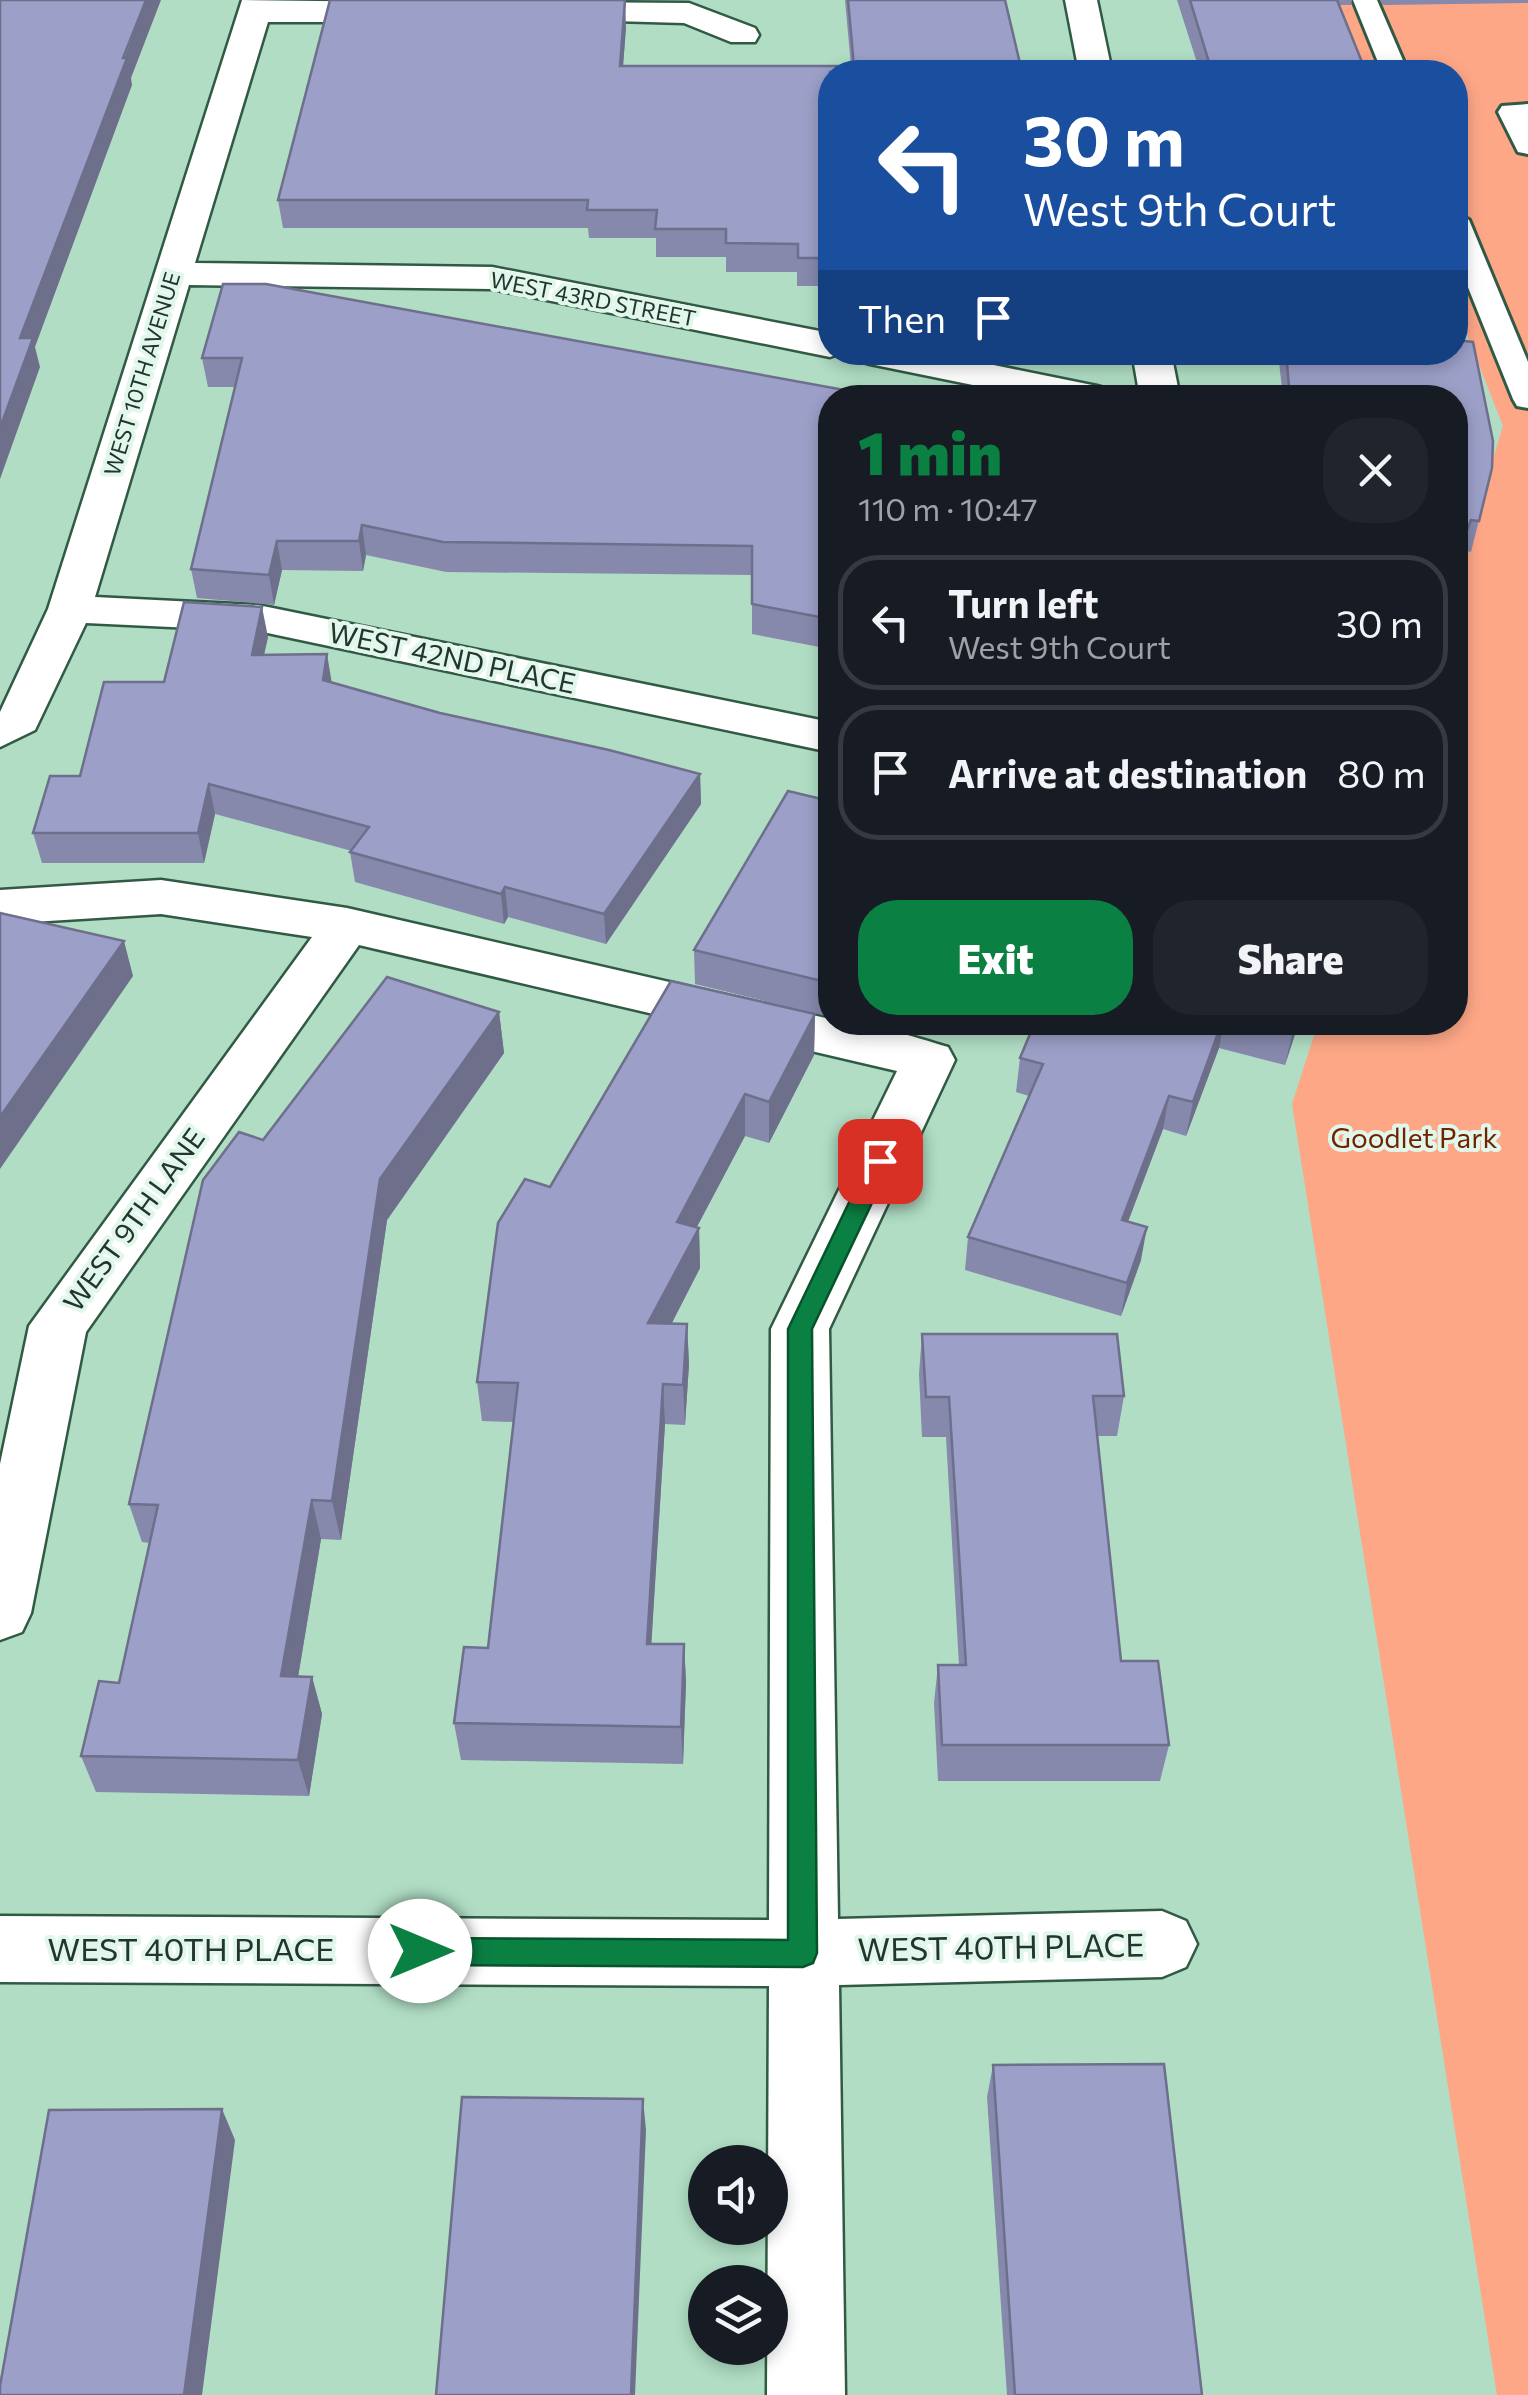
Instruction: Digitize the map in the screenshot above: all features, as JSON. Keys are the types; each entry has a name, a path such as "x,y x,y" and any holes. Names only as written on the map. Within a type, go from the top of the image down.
{"street":[{"path":"1081,0 1094,60"},
{"path":"257,6 433,12"},
{"name":"WEST 10TH AVENUE","path":"0,732 19,720 70,608 257,6"},
{"path":"512,12 689,13 743,35"},
{"name":"WEST 43RD STREET","path":"173,274 492,278 818,343"},
{"path":"934,365 1033,385"},
{"name":"WEST 42ND PLACE","path":"70,608 258,618 818,735"},
{"path":"0,907 161,897 346,926 818,1034"},
{"name":"WEST 9TH LANE","path":"0,1613 58,1326 346,926"},
{"path":"806,2395 800,1329 929,1060 820,1035"},
{"name":"WEST 40TH PLACE","path":"0,1949 803,1953 1162,1944"}],"lane":[{"path":"1365,0 1390,60"},
{"path":"1528,112 1512,112 1528,146"},
{"path":"1468,252 1528,398"}],"green space":[{"name":"Goodlet Park","path":"1336,0 1528,0 1528,2395 1497,2395 1292,1104 1314,1035 1468,1035 1468,539 1503,426 1468,337 1468,60 1360,60"}],"building":[{"path":"0,0 146,0 20,338 33,338 0,428"},
{"path":"330,0 625,0 620,66 818,66 818,258 798,258 798,244 726,243 726,229 655,229 657,210 587,210 588,200 278,200"},
{"path":"848,0 1005,0 1019,60 853,60"},
{"path":"1190,0 1337,0 1361,60 1208,60"},
{"path":"223,284 266,284 818,385 818,617 752,604 752,546 443,542 362,525 359,541 277,541 269,575 191,569 242,358 202,358"},
{"path":"1468,341 1473,342 1493,441 1492,468 1479,521 1471,520 1468,528 1468,385 1289,385 1287,365 1468,365"},
{"path":"184,602 262,607 252,655 327,654 323,680 440,713 700,774 604,914 505,887 501,894 350,852 369,827 209,784 198,833 33,833 50,776 80,776 104,682 164,682"},
{"path":"788,791 818,798 818,980 694,950"},
{"path":"0,913 124,941 0,1117"},
{"path":"387,977 499,1012 380,1179 332,1501 312,1500 281,1676 312,1677 298,1760 81,1756 99,1681 119,1683 158,1505 129,1504 203,1180 239,1132 263,1140"},
{"path":"671,981 815,1014 769,1102 745,1094 677,1222 699,1228 648,1323 687,1324 683,1385 663,1384 647,1644 684,1644 681,1727 454,1723 464,1647 488,1648 518,1383 477,1382 498,1223 525,1179 550,1187"},
{"path":"1030,1035 1217,1035 1193,1102 1169,1096 1122,1220 1147,1227 1127,1283 968,1237 1043,1064 1020,1058"},
{"path":"922,1334 1117,1334 1124,1396 1093,1396 1121,1661 1158,1661 1169,1745 942,1745 938,1665 966,1665 949,1397 926,1397"},
{"path":"1164,2064 1202,2395 1015,2395 993,2065"},
{"path":"462,2097 643,2099 631,2395 436,2395"},
{"path":"222,2109 184,2395 0,2395 49,2110"}],"route":[{"path":"420,1951 803,1953 800,1329 880,1161"}]}
